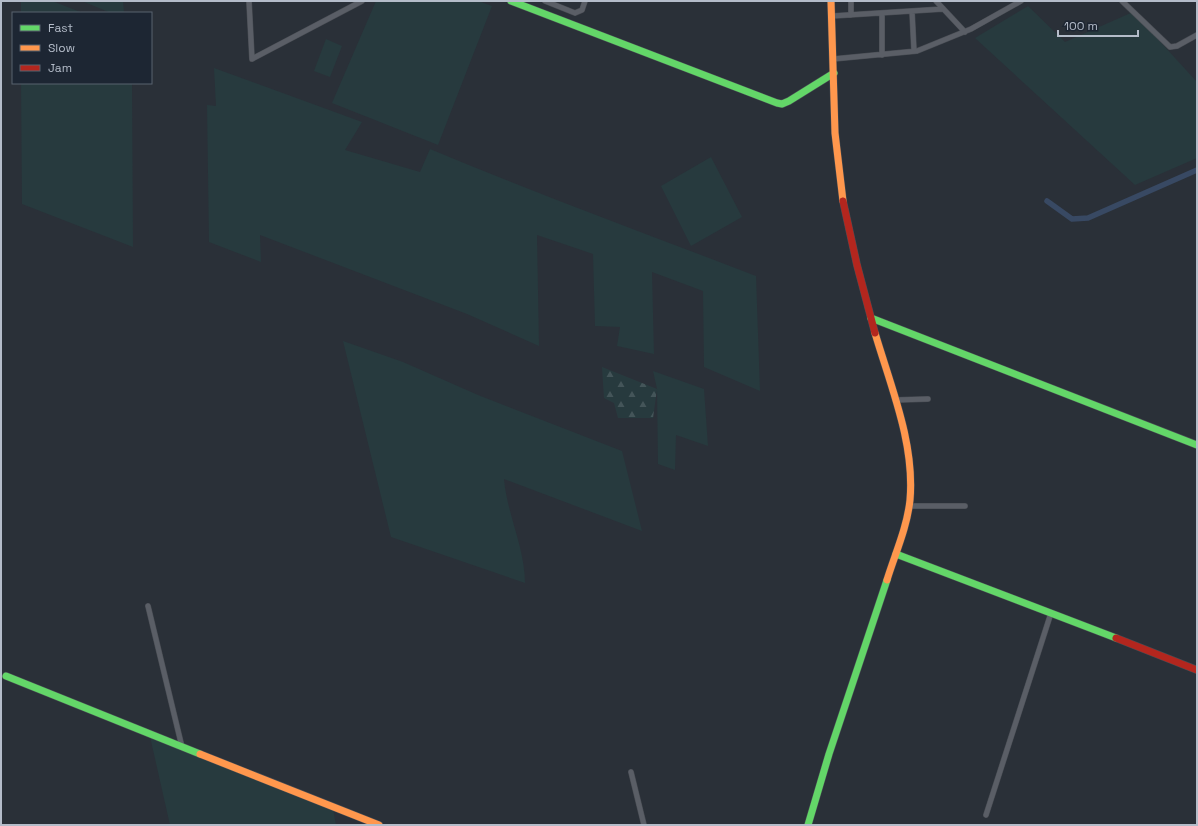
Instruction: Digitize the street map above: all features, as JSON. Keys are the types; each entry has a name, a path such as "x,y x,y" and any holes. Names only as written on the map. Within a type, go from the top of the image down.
{"street":[{"path":"249,1 252,59 362,1"},
{"path":"511,1 777,103 782,104 789,101 834,73"},
{"path":"545,1 575,13 582,10 585,1"},
{"path":"808,825 829,754 896,554 910,506 911,471 895,400 871,318 844,211 835,125 831,1"},
{"path":"851,1 851,15"},
{"path":"936,1 965,32"},
{"path":"833,59 914,51 965,32 1021,1"},
{"path":"1122,1 1170,47 1177,46 1197,35"},
{"path":"832,16 943,9"},
{"path":"912,11 914,51"},
{"path":"882,13 882,55"},
{"path":"871,318 1197,446"},
{"path":"895,400 928,399"},
{"path":"910,506 966,506"},
{"path":"896,554 1197,670"},
{"path":"148,606 182,747"},
{"path":"986,814 1051,613"},
{"path":"6,676 378,825"},
{"path":"631,772 644,825"}],"green space":[{"path":"21,1 52,1 80,12 21,12"},
{"path":"82,1 123,1 124,12 109,12"},
{"path":"376,1 478,1 492,6 438,145 332,103"},
{"path":"1028,6 1065,42 1133,12 1197,82 1197,158 1135,185 975,38"},
{"path":"326,39 342,46 330,77 314,71"},
{"path":"214,68 362,122 345,150 420,172 430,149 552,198 756,276 760,391 704,367 703,291 652,272 654,354 617,346 620,327 595,326 593,254 537,235 539,346 467,314 260,235 261,262 209,242 207,105 216,106"},
{"path":"21,84 132,84 133,247 22,204"},
{"path":"711,157 742,217 691,246 661,186"},
{"path":"343,341 403,362 478,395 622,451 642,531 504,479 522,557 525,583 391,537"},
{"path":"602,367 657,389 653,418 618,418 614,403 604,398"},
{"path":"653,371 704,389 708,446 676,435 675,470 658,464 657,389"},
{"path":"149,732 332,803 336,825 170,825"}],"waterway":[{"path":"1047,201 1072,219 1088,218 1197,170"}],"traffic: fast":[{"path":"511,1 777,103 782,104 789,101 834,73"},
{"path":"871,318 1197,445"},
{"path":"896,554 1116,638"},
{"path":"808,825 829,754 887,580"},
{"path":"6,676 200,754"}],"traffic: slow":[{"path":"831,1 835,133 843,201"},
{"path":"875,333 900,416 909,458 911,479 910,500 906,521 887,580"},
{"path":"200,754 379,825"}],"traffic: jam":[{"path":"843,201 857,265 875,333"},
{"path":"1116,638 1197,670"}]}
